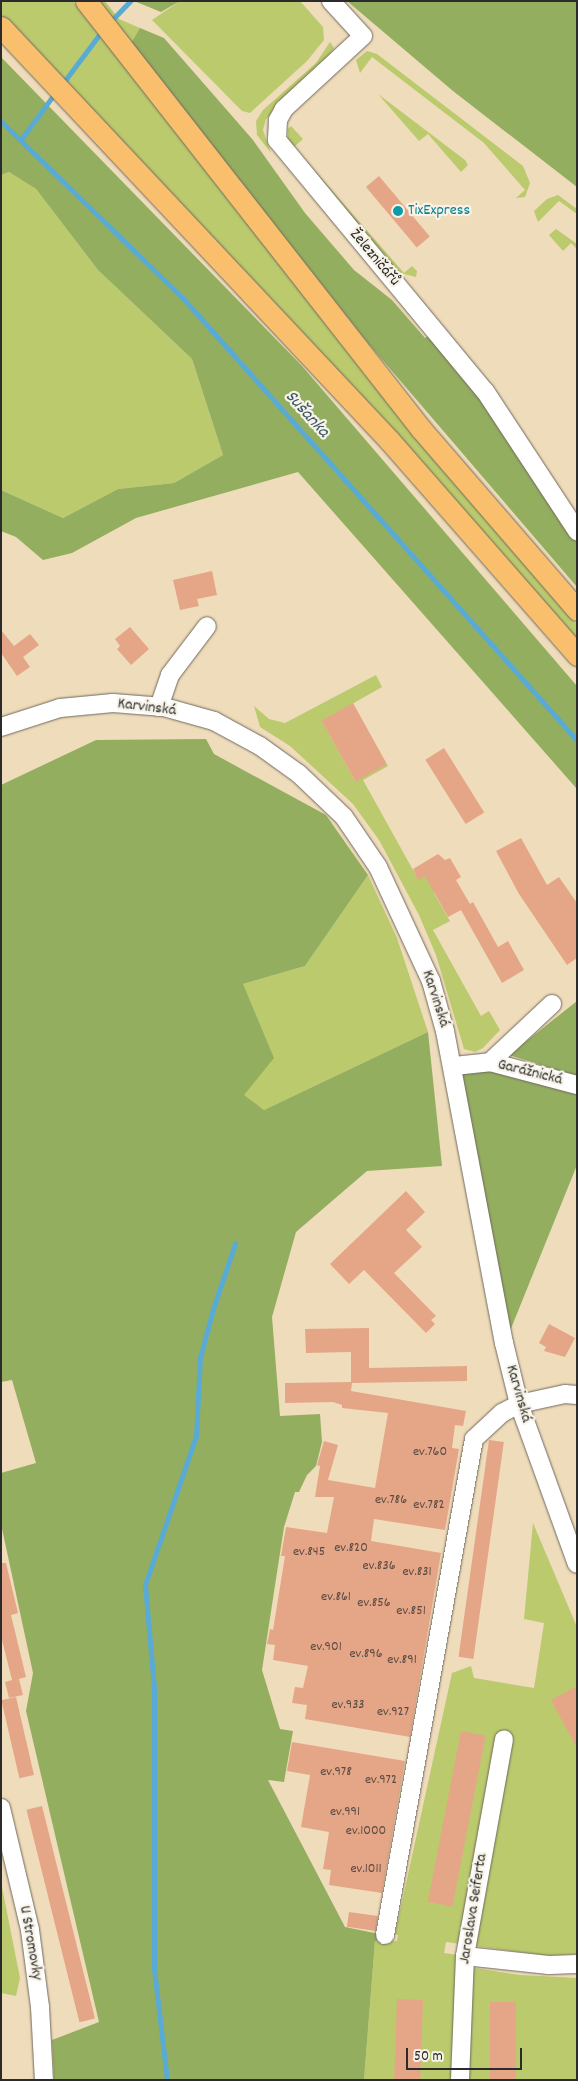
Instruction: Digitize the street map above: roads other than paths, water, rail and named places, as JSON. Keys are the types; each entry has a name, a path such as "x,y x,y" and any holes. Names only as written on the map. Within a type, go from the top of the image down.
{"main road":[{"path":"86,1 421,429 577,610"},
{"path":"1,28 389,440 577,655"}],"street":[{"name":"Železničářů","path":"331,1 363,36 284,109 278,120 277,140 485,391 577,531"},
{"path":"159,707 170,675 208,626"},
{"name":"Karvinská","path":"1,727 60,708 113,703 159,707 214,721 260,746 299,774 344,818 378,867 407,924 431,981 454,1066 504,1343 519,1404 577,1564"},
{"path":"490,1062 552,1004"},
{"name":"Garážnická","path":"454,1066 490,1062 577,1085"},
{"path":"386,1935 474,1439 502,1413 519,1404 565,1394 577,1395"},
{"name":"Jaroslava Seiferta","path":"460,2080 465,1956 504,1739"},
{"name":"U Stromovky","path":"1,1808 30,1930 40,2007 44,2080"},
{"path":"465,1956 549,1965 577,1964"}],"waterway":[{"path":"110,22 130,1"},
{"path":"63,83 102,31"},
{"path":"22,138 55,93"},
{"name":"Sušanka","path":"1,121 184,299 577,740"},
{"path":"167,2080 154,1969 154,1688 145,1585 196,1436 200,1358 213,1309 235,1244"}],"place":[{"name":"TixExpress","path":"398,211"}]}
